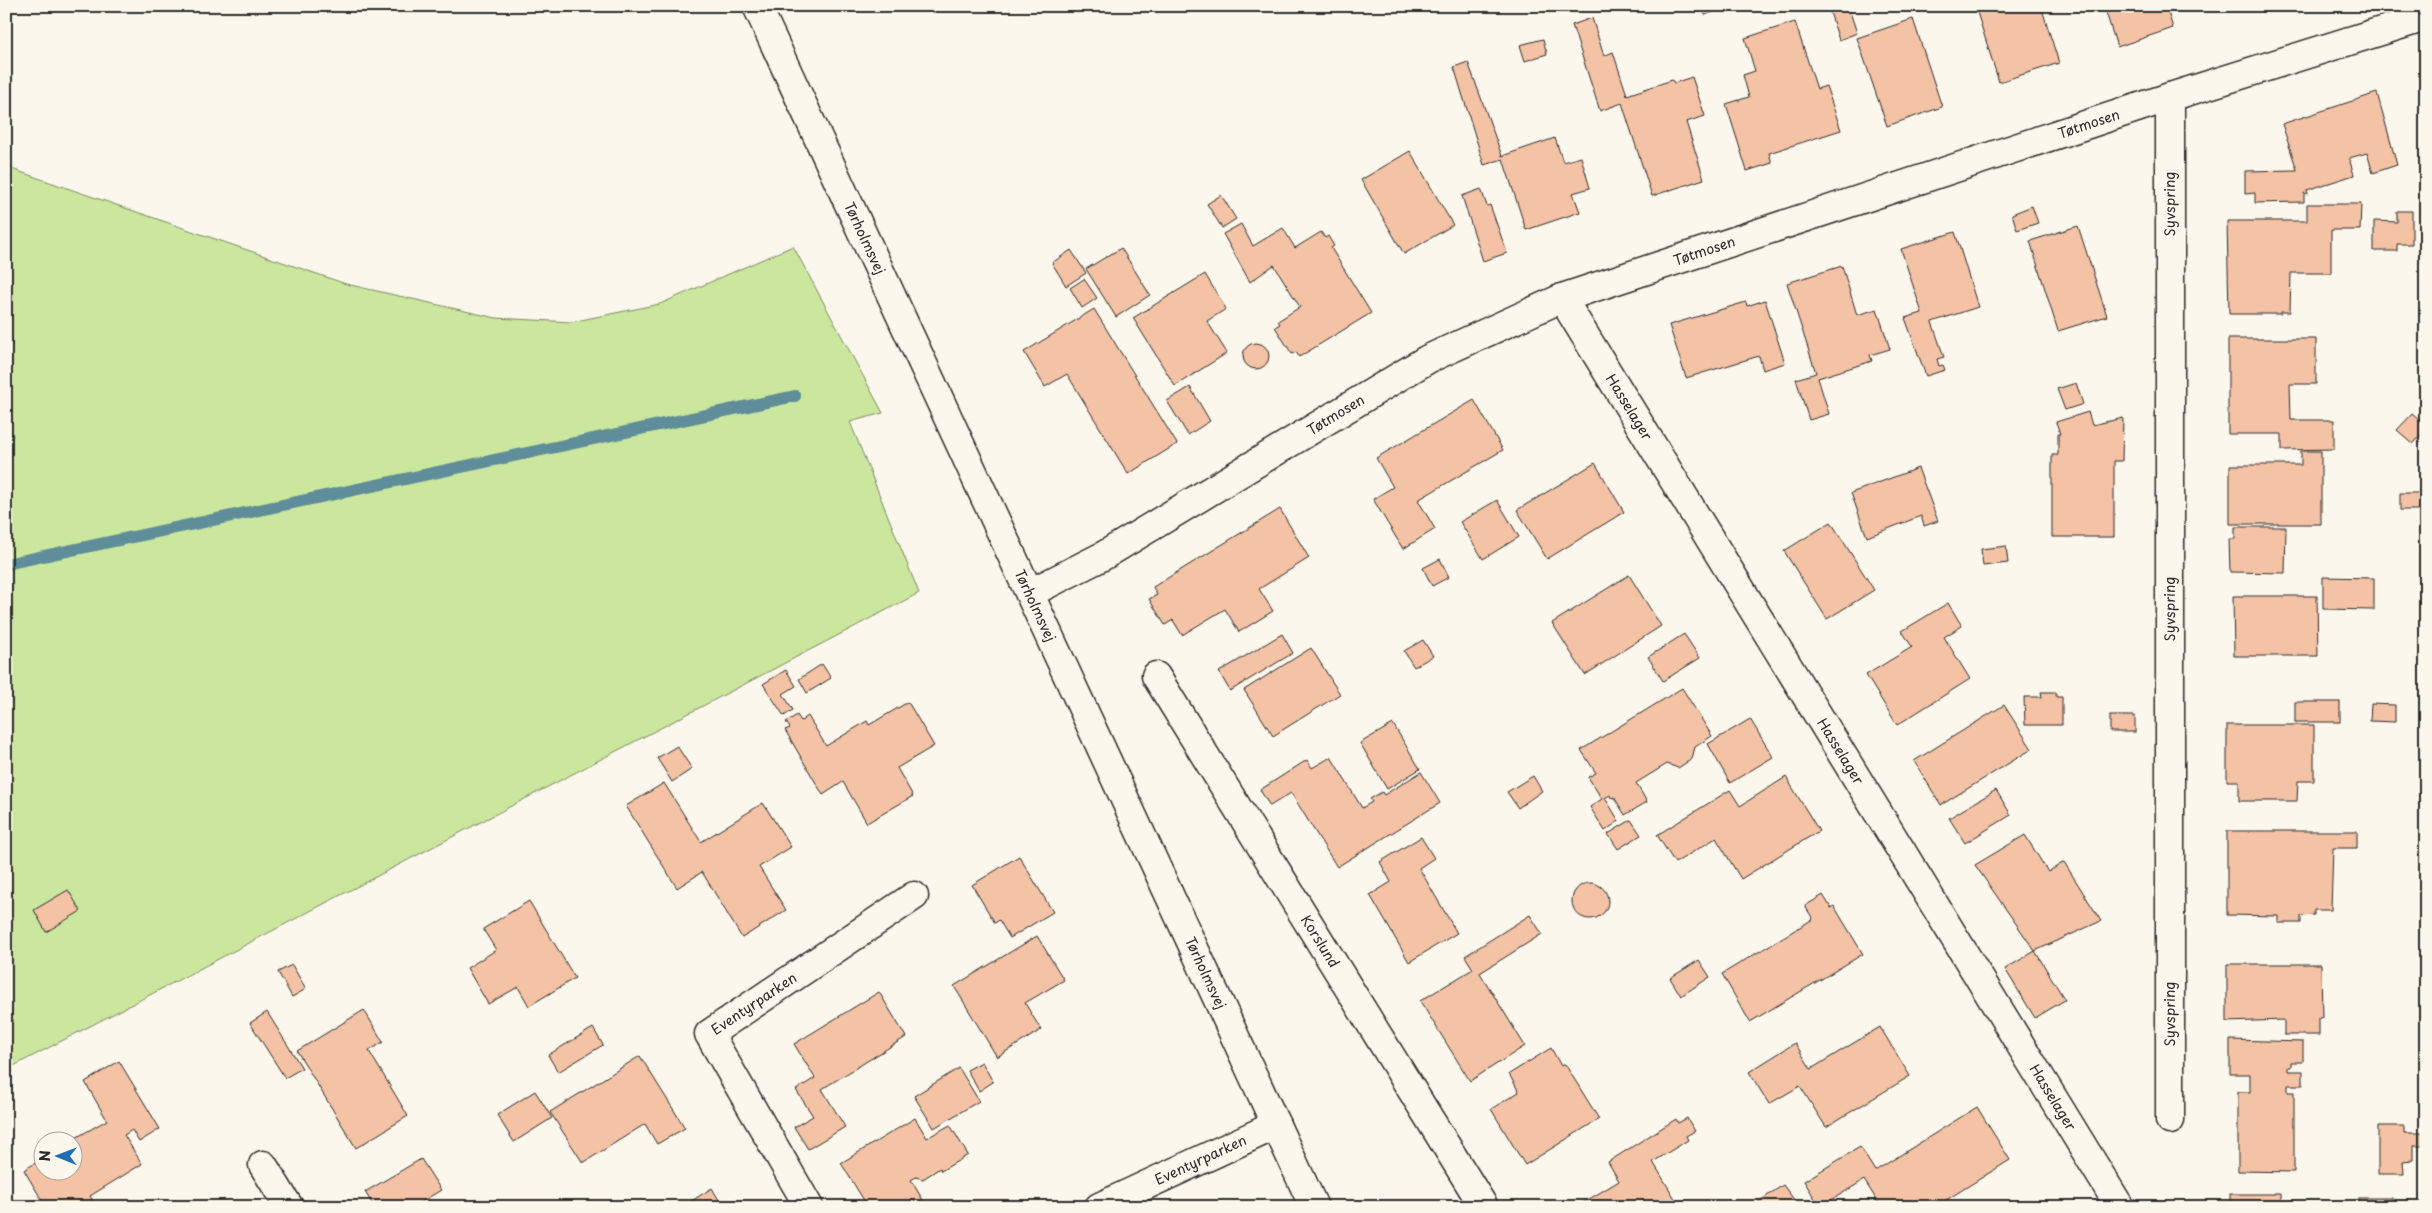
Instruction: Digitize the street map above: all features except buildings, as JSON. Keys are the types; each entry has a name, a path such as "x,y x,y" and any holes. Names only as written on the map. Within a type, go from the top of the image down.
{"street":[{"name":"Tørholmsvej","path":"757,6 1314,1207"},
{"name":"Tøtmosen","path":"1030,593 1103,556 1428,359 1562,298 2170,97 2426,17"},
{"name":"Syvspring","path":"2170,97 2170,1120"},
{"name":"Hasselager","path":"1562,298 2120,1207"},
{"name":"Korslund","path":"1156,676 1484,1207"},
{"name":"Eventyrparken","path":"809,1207 709,1034 914,896"},
{"name":"Eventyrparken","path":"1099,1207 1276,1125"},
{"path":"263,1165 288,1207"}],"green space":[{"path":"6,167 346,284 496,318 571,322 660,304 793,246 883,413 850,422 919,593 6,1070"}],"waterway":[{"path":"6,564 795,396"}]}
